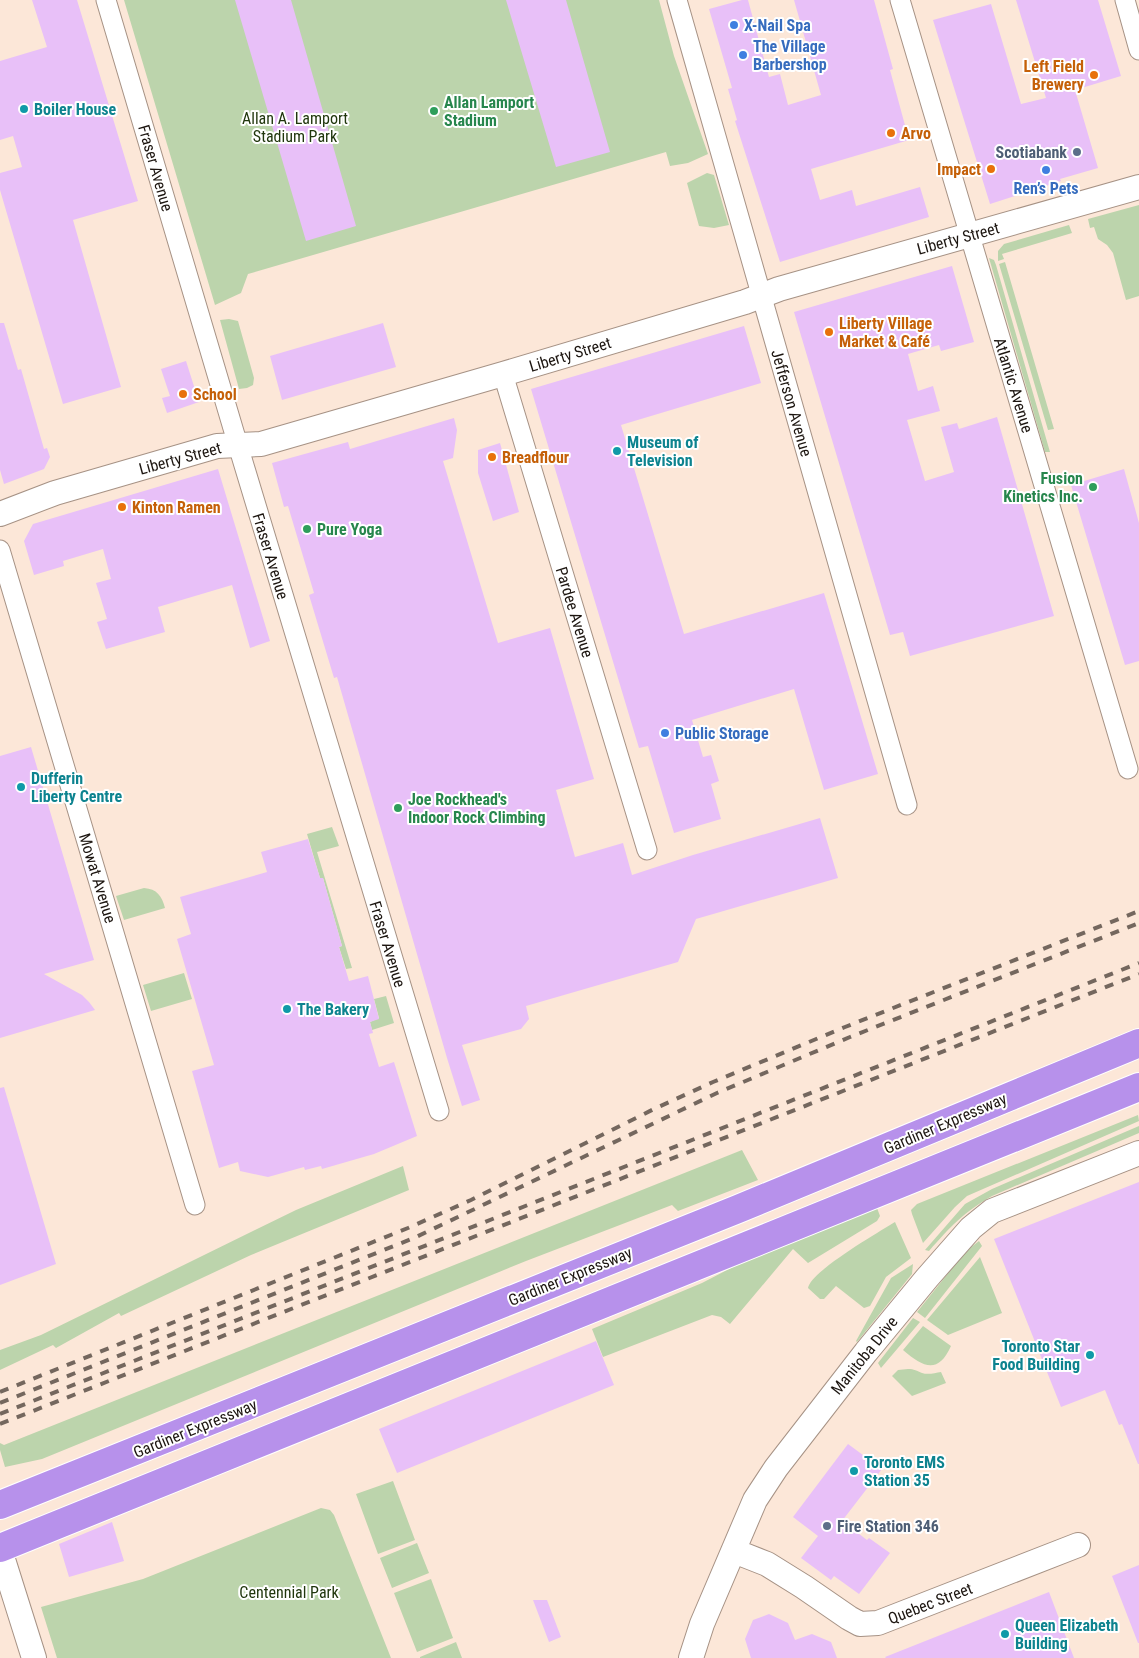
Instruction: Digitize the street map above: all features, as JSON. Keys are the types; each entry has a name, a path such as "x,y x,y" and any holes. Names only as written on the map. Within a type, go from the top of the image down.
{"highway":[{"name":"Gardiner Expressway","path":"0,1505 738,1209 1139,1043"},
{"path":"0,1549 1139,1087"}],"street":[{"name":"Fraser Avenue","path":"106,0 439,1111"},
{"name":"Jefferson Avenue","path":"677,0 907,805"},
{"name":"Atlantic Avenue","path":"900,0 1128,769"},
{"path":"1125,0 1139,50"},
{"name":"Liberty Street","path":"0,514 55,493 217,446 261,444 503,374 762,296 779,289 1139,188"},
{"name":"Pardee Avenue","path":"503,374 647,850"},
{"name":"Mowat Avenue","path":"0,550 194,1205"},
{"name":"Manitoba Drive","path":"691,1658 702,1624 755,1500 776,1468 866,1352 971,1228 992,1211 1139,1153"},
{"name":"Quebec Street","path":"734,1551 767,1564 860,1624 878,1623 1078,1545"},
{"path":"0,1549 34,1658"}],"green space":[{"name":"Allan A. Lamport Stadium Park","path":"124,0 659,0 674,56 708,154 688,163 670,166 666,152 248,274 241,293 215,305"},
{"path":"707,173 714,175 729,225 714,228 699,226 687,183"},
{"path":"1139,205 1139,296 1126,300 1113,253 1107,245 1098,239 1094,227 1090,228 1088,219"},
{"path":"1069,225 1072,233 1002,254 1004,259 998,261 998,251 1004,244"},
{"path":"989,258 994,260 996,265 1050,452 1045,452"},
{"path":"1005,262 1054,429 1048,430 999,264"},
{"path":"220,320 238,321 254,378 253,385 247,388 239,389"},
{"path":"332,827 339,846 317,852 352,968 346,969 339,947 342,946 323,878 320,878 307,834"},
{"path":"144,888 158,894 165,908 124,920 116,896"},
{"path":"184,973 192,999 151,1011 143,985"},
{"path":"386,996 394,1023 372,1030 370,1022 379,1018 374,999"},
{"path":"1138,1115 1139,1121 967,1196 923,1243 911,1210 917,1204"},
{"path":"1139,1126 1139,1133 992,1196 958,1220 929,1251 925,1250 965,1204 992,1189"},
{"path":"742,1150 758,1180 678,1211 672,1205 526,1261 42,1459 5,1467 0,1443 4,1445"},
{"path":"403,1166 409,1190 251,1255 121,1316 119,1313 56,1348 53,1345 0,1370 0,1350 41,1335 296,1210"},
{"path":"877,1208 880,1216 877,1221 808,1263 793,1249 730,1324 721,1317 712,1315 603,1357 592,1329 702,1283 756,1255"},
{"path":"895,1222 911,1258 886,1277 870,1306 864,1308 836,1286 824,1299 820,1299 808,1288 812,1281 833,1262"},
{"path":"979,1241 982,1246 925,1318 917,1312 966,1251"},
{"path":"980,1257 1002,1313 948,1335 927,1320"},
{"path":"913,1264 912,1274 857,1342 891,1278"},
{"path":"913,1318 920,1322 881,1368 878,1363"},
{"path":"923,1326 951,1346 941,1361 935,1364 924,1364 917,1361 903,1350"},
{"path":"908,1369 927,1374 941,1372 946,1383 912,1396 892,1376 898,1370"},
{"path":"393,1481 415,1540 378,1554 356,1494"},
{"name":"Centennial Park","path":"321,1508 330,1510 334,1515 391,1658 57,1658 41,1607 143,1579"},
{"path":"417,1543 429,1573 392,1588 380,1558"},
{"path":"431,1579 453,1638 417,1652 394,1593"},
{"path":"456,1642 462,1658 420,1658 420,1657"}],"building":[{"path":"32,0 77,0 138,201 73,220 121,387 63,404 0,190 0,173 22,167 13,136 0,140 0,61 47,47"},
{"path":"235,0 291,0 356,226 306,241"},
{"path":"506,0 566,0 610,152 556,167"},
{"path":"748,0 769,77 780,74 788,105 821,95 794,0 874,0 893,69 890,70 909,140 811,169 820,200 852,190 856,206 920,187 929,217 780,262 735,121 737,120 728,89 732,88 709,9"},
{"path":"1016,0 1098,0 1121,76 1075,90 1098,168 1060,179 1061,181 990,204 933,20 991,4 1021,104 1046,98"},
{"path":"952,266 974,342 941,351 939,345 908,354 918,391 933,386 940,411 907,420 925,481 954,472 941,427 957,423 959,429 997,417 1054,616 910,656 903,632 890,635 794,312"},
{"path":"0,323 4,323 18,370 21,369 44,449 47,448 50,457 44,469 4,484 0,470"},
{"path":"383,323 396,367 282,400 270,356"},
{"path":"744,326 761,383 621,425 684,634 824,593 878,774 824,790 794,689 692,720 703,757 711,755 719,781 711,784 721,819 674,833 648,746 639,748 531,389"},
{"path":"186,361 199,402 167,413 162,398 170,396 161,369"},
{"path":"454,418 457,430 453,458 443,461 498,643 550,628 594,779 556,790 575,857 623,843 632,875 820,818 838,878 696,919 678,962 526,1006 529,1019 521,1029 462,1045 480,1100 462,1106 337,677 334,678 309,595 314,593 288,506 284,507 272,463 348,442 350,449"},
{"path":"500,443 519,512 493,521 478,473 478,450"},
{"path":"218,469 270,641 250,648 232,585 158,607 165,632 106,649 97,622 107,619 96,583 111,579 103,549 63,561 64,566 34,575 24,541 33,524"},
{"path":"1124,469 1139,523 1139,661 1125,665 1071,485"},
{"path":"31,747 94,960 44,974 82,995 95,1010 0,1038 0,756"},
{"name":"The Bakery","path":"308,839 320,878 323,878 342,946 339,947 349,981 368,976 379,1019 370,1022 373,1033 369,1034 379,1067 394,1062 417,1136 374,1154 322,1169 321,1166 305,1170 304,1167 268,1177 240,1171 238,1162 219,1168 192,1071 214,1065 177,939 191,934 180,897 267,872 261,852"},
{"path":"4,1087 56,1264 0,1285 0,1088"},
{"name":"Toronto Star Food Building","path":"1139,1182 1138,1464 1122,1424 1119,1425 1105,1390 1061,1407 994,1239"},
{"path":"596,1341 614,1385 397,1473 379,1429"},
{"path":"848,1444 882,1469 842,1521 867,1540 869,1538 890,1553 859,1594 834,1576 831,1580 801,1558 818,1536 793,1517"},
{"path":"112,1522 124,1561 69,1577 59,1544"},
{"path":"1139,1565 1139,1643 1138,1643 1112,1576"},
{"name":"Queen Elizabeth Building","path":"1049,1592 1074,1658 885,1657"},
{"path":"533,1600 547,1600 561,1637 549,1642"},
{"path":"769,1614 788,1623 795,1640 812,1634 831,1642 837,1658 751,1658 745,1639 753,1620"}],"railway":[{"path":"0,1392 408,1228 471,1200 654,1109 713,1082 845,1027 1139,911"},
{"path":"0,1403 414,1238 717,1093 850,1037 1139,923"},
{"path":"0,1414 1139,963"},
{"path":"0,1424 1139,974"}],"place":[{"name":"X-Nail Spa","path":"734,25"},
{"name":"The Village Barbershop","path":"743,55"},
{"name":"Left Field Brewery","path":"1094,75"},
{"name":"Boiler House","path":"24,109"},
{"name":"Allan Lamport Stadium","path":"434,111"},
{"name":"Arvo","path":"891,133"},
{"name":"Scotiabank","path":"1077,152"},
{"name":"Impact","path":"991,169"},
{"name":"Ren’s Pets","path":"1046,170"},
{"name":"Liberty Village Market & Café","path":"829,332"},
{"name":"School","path":"183,394"},
{"name":"Museum of Television","path":"617,451"},
{"name":"Breadflour","path":"492,457"},
{"name":"Fusion Kinetics Inc.","path":"1093,487"},
{"name":"Kinton Ramen","path":"122,507"},
{"name":"Pure Yoga","path":"307,529"},
{"name":"Public Storage","path":"665,733"},
{"name":"Dufferin Liberty Centre","path":"21,787"},
{"name":"Joe Rockhead's Indoor Rock Climbing","path":"398,808"},
{"name":"The Bakery","path":"287,1009"},
{"name":"Toronto Star Food Building","path":"1090,1355"},
{"name":"Toronto EMS Station 35","path":"854,1471"},
{"name":"Fire Station 346","path":"827,1526"},
{"name":"Queen Elizabeth Building","path":"1005,1634"}]}
